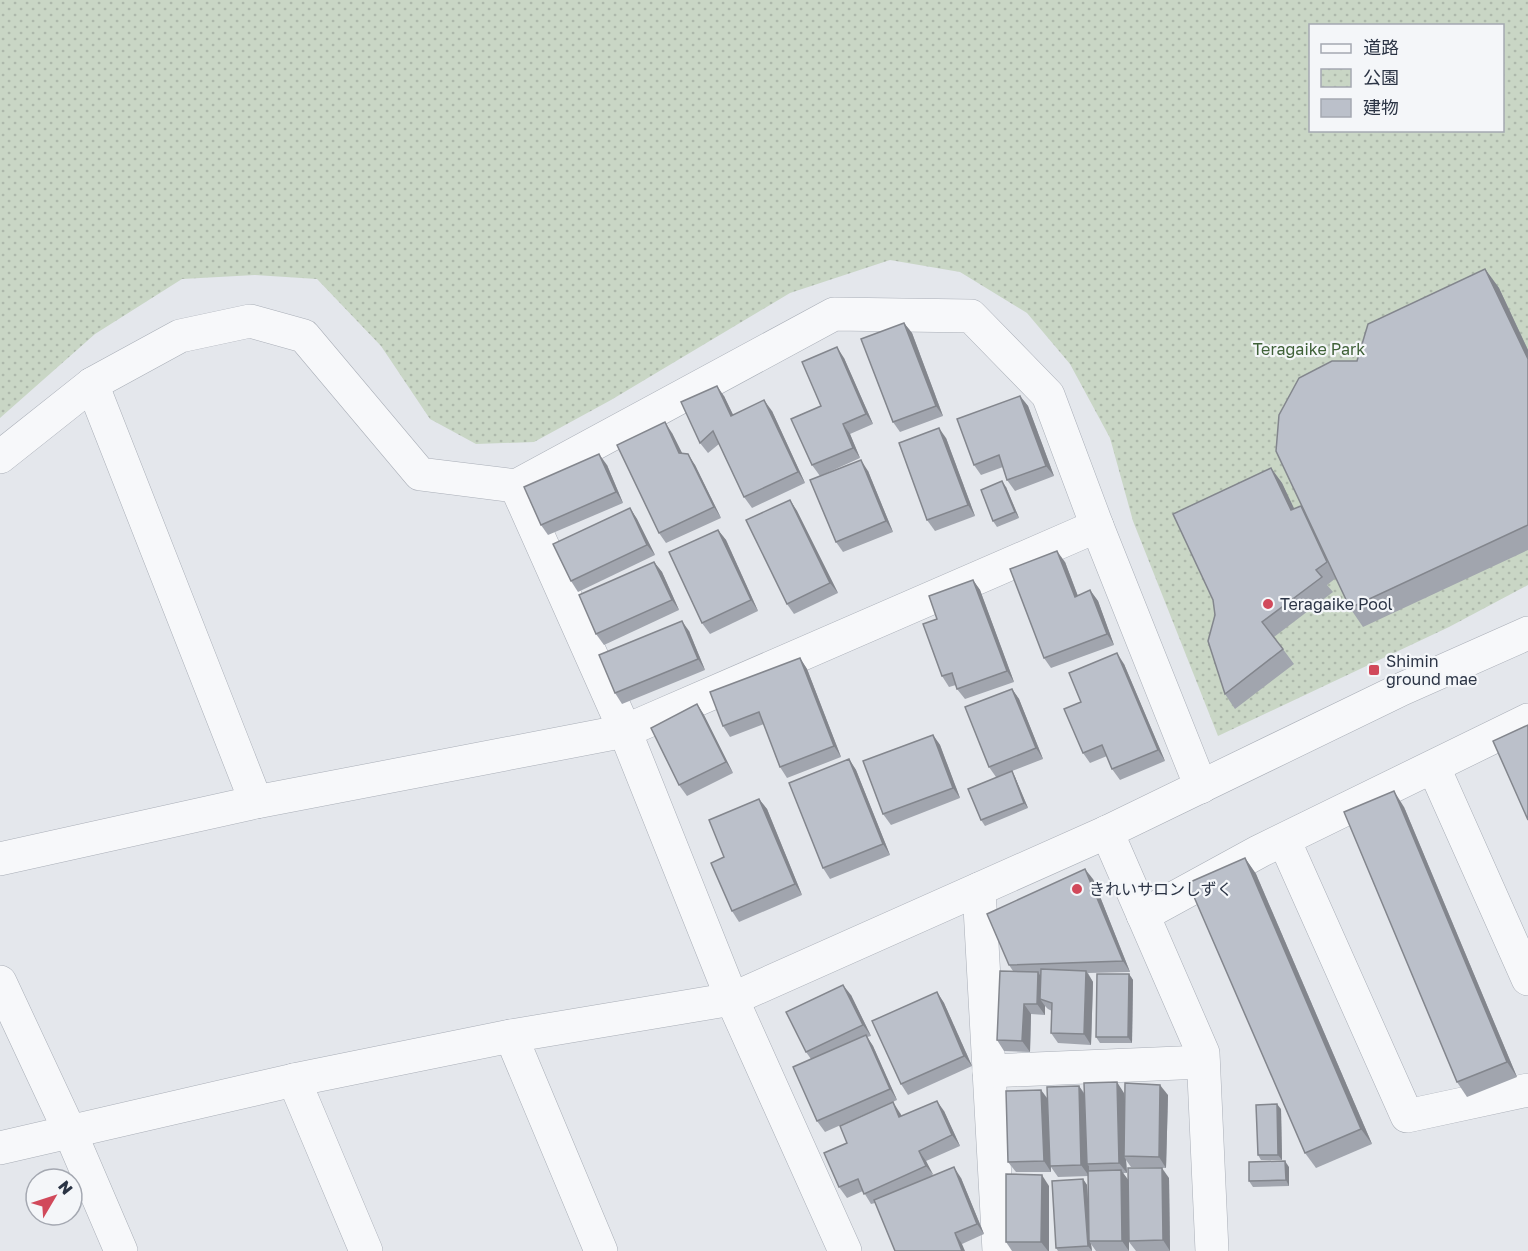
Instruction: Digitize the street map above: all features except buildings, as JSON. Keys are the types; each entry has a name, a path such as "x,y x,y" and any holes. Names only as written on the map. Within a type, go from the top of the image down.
{"street":[{"path":"0,457 92,384 180,336 250,321 304,336 420,474 516,486 834,314 971,316 1048,395 1096,526 1201,787"},
{"path":"92,384 256,802"},
{"path":"516,486 625,731 732,999 845,1251"},
{"path":"0,860 256,802 625,731 1096,526"},
{"path":"0,1148 294,1080 511,1036 732,999 1107,832 1402,689 1528,633"},
{"path":"1143,915 1284,840 1528,720"},
{"path":"1434,768 1528,979"},
{"path":"1107,832 1203,1053 1212,1251"},
{"path":"1284,840 1407,1116 1528,1090"},
{"path":"979,889 999,1251"},
{"path":"0,982 70,1132 121,1251"},
{"path":"511,1036 601,1251"},
{"path":"989,1071 1203,1062"},
{"path":"294,1080 366,1251"}],"green space":[{"name":"Teragaike Park","path":"0,0 1528,0 1528,585 1449,627 1218,736 1133,521 1110,438 1070,364 1027,313 960,272 890,260 790,293 611,400 534,442 476,444 430,419 381,346 317,279 255,275 182,279 95,334 0,418"}],"place":[{"name":"Teragaike Pool","path":"1268,604"},
{"name":"Shimin ground mae","path":"1374,670"},
{"name":"きれいサロンしずく","path":"1077,889"}]}
